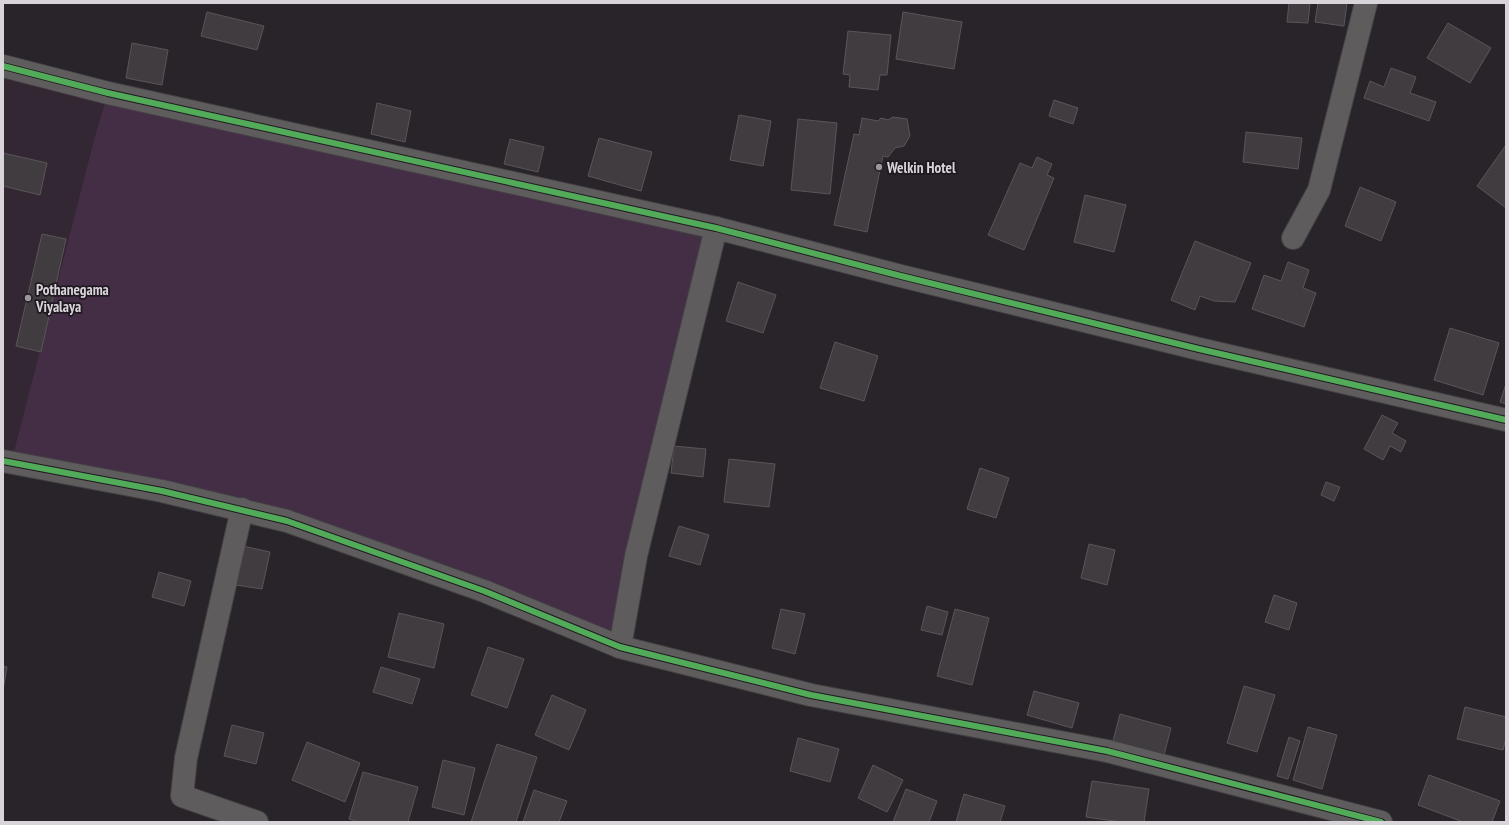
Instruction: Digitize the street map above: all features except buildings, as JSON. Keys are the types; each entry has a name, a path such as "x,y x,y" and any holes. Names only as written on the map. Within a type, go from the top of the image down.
{"street":[{"path":"1293,238 1319,190 1366,3"},
{"path":"3,66 108,93 716,228 894,274 1199,349 1506,420"},
{"path":"620,647 636,556 716,228"},
{"path":"3,461 162,491 287,521 484,591 620,647 811,695 1107,751 1381,822"},
{"path":"242,509 186,758 182,796 257,822"}],"shaded area":[{"name":"Pothanegama Viyalaya","path":"3,66 108,93 95,136 11,463 3,461"},
{"path":"108,93 716,228 620,647 317,532 11,463 95,136"}],"cycle path":[{"path":"3,66 108,93 716,228 901,276 1199,349 1506,420"},
{"path":"3,461 162,491 287,521 484,591 620,647 811,695 1107,751 1381,822"}],"place":[{"name":"Welkin Hotel","path":"879,167"},
{"name":"Pothanegama Viyalaya","path":"28,298"}]}
